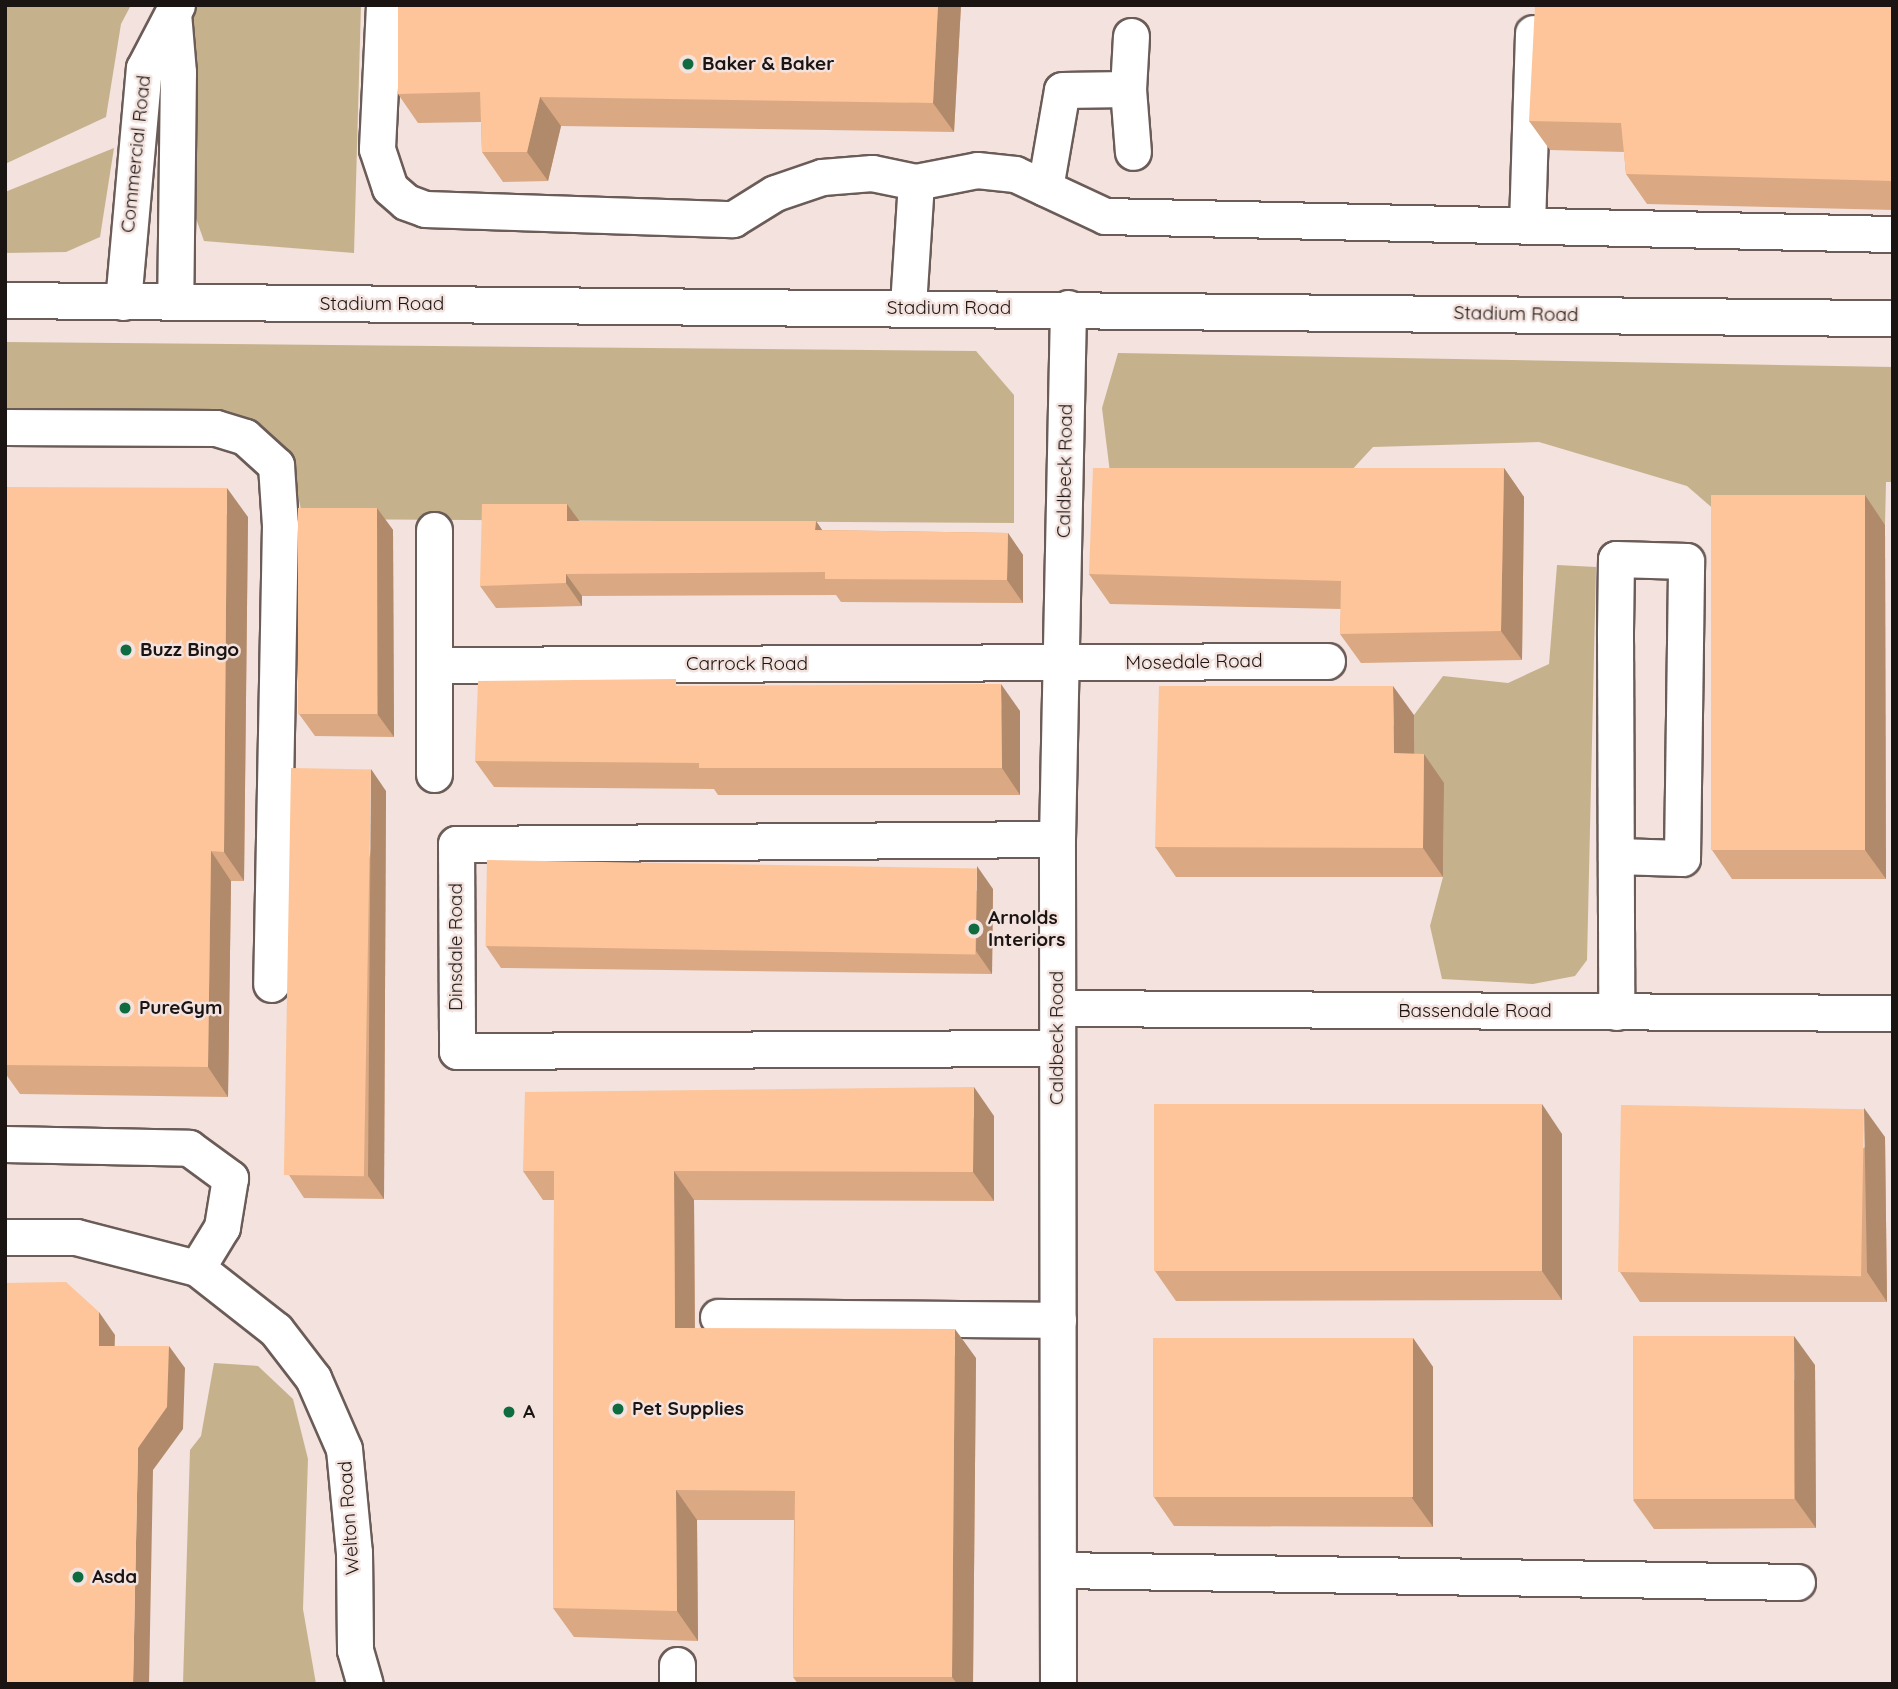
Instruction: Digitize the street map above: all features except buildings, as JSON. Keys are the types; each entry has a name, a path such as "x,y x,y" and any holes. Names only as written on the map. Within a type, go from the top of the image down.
{"street":[{"path":"384,5 377,149 380,169 390,188 405,202 425,209 733,219 775,193 822,177 872,173 916,182 977,170 1015,173 1105,216 1893,234"},
{"name":"Commercial Road","path":"123,302 144,68 175,9"},
{"name":"Commercial Road","path":"175,9 178,72 175,302"},
{"path":"1527,225 1532,33"},
{"path":"1131,36 1128,89 1133,152"},
{"path":"1045,188 1062,90 1128,89"},
{"path":"908,307 916,182"},
{"name":"Stadium Road","path":"5,300 1068,308 1893,318"},
{"name":"Caldbeck Road","path":"1058,1684 1057,839 1068,308"},
{"path":"5,427 216,428 244,437 276,465 280,525 271,984"},
{"path":"434,530 434,774"},
{"path":"1616,856 1682,858 1686,561 1616,559 1616,856 1616,1012"},
{"name":"Mosedale Road","path":"1060,664 1328,661"},
{"name":"Carrock Road","path":"434,665 1060,664"},
{"name":"Dinsdale Road","path":"1057,839 456,844 456,858 457,1051 1057,1048"},
{"name":"Bassendale Road","path":"1058,1008 1893,1013"},
{"path":"5,1144 189,1147 230,1178 222,1227 197,1268"},
{"name":"Welton Road","path":"5,1237 76,1237 197,1268 276,1330 313,1378 344,1449 354,1552 355,1650 365,1684"},
{"path":"719,1317 1058,1320"},
{"path":"1058,1570 1797,1583"}],"shaded area":[{"path":"5,5 131,5 121,24 106,117 5,164"},
{"path":"194,5 361,5 354,253 204,241 187,193"},
{"path":"114,148 100,237 66,252 5,253 5,192"},
{"path":"5,342 976,351 1014,395 1014,523 303,519 293,472 272,440 5,414"},
{"path":"1118,353 1893,367 1893,482 1886,482 1885,525 1732,525 1687,486 1539,442 1373,447 1325,499 1113,497 1102,408"},
{"path":"1557,565 1596,567 1587,960 1575,976 1533,984 1442,979 1430,926 1443,877 1444,784 1415,783 1414,715 1443,676 1508,683 1549,664"},
{"path":"214,1363 258,1366 293,1399 308,1459 303,1609 316,1684 183,1684 190,1450 201,1436"}],"place":[{"name":"Baker & Baker","path":"688,64"},
{"name":"Buzz Bingo","path":"126,650"},
{"name":"Arnolds Interiors","path":"974,929"},
{"name":"PureGym","path":"125,1008"},
{"name":"Pet Supplies","path":"618,1409"},
{"name":"A","path":"509,1412"},
{"name":"Asda","path":"78,1577"}]}
